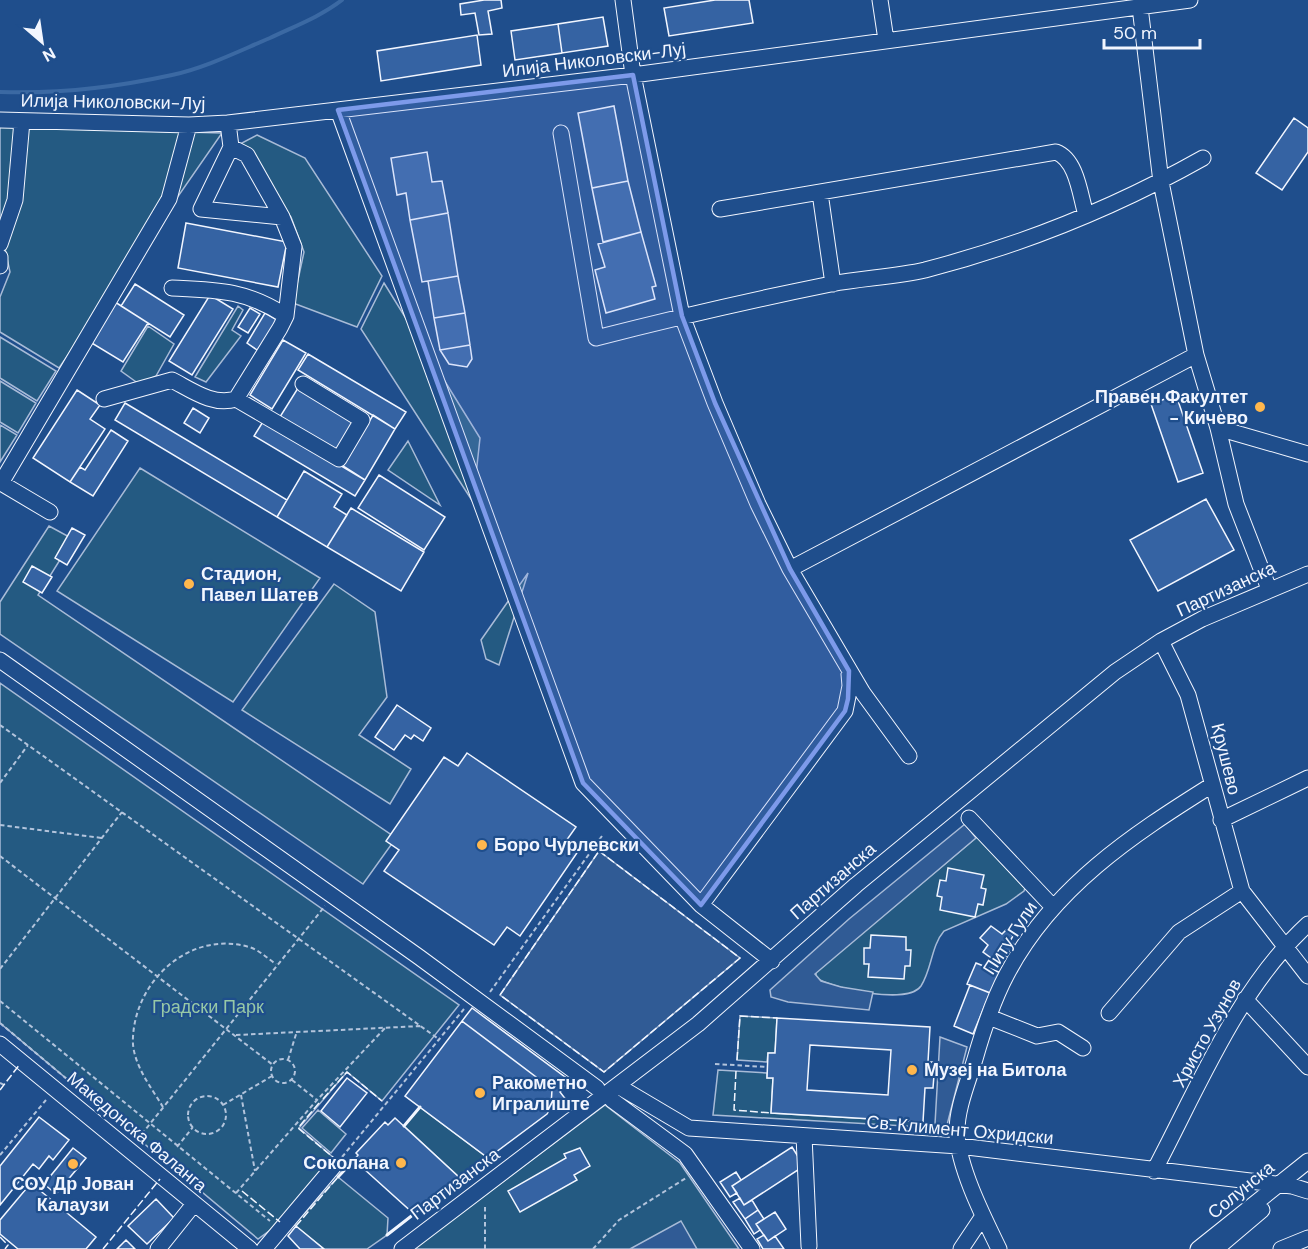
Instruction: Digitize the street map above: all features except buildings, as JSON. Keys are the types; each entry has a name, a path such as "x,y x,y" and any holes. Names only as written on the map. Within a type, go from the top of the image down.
{"street":[{"path":"622,0 633,75 682,316 714,403 758,504 790,569 849,671 909,756"},
{"path":"880,0 886,40"},
{"name":"Илија Николовски-Луј","path":"0,120 189,125 228,123 633,75 1190,0"},
{"path":"1140,6 1161,182 1196,355 1218,428 1236,504 1269,589"},
{"path":"338,110 583,783 701,905 772,962"},
{"path":"0,244 15,200 22,121"},
{"path":"228,123 231,147 201,209 282,217"},
{"path":"50,512 1,483 169,199 189,125"},
{"path":"561,133 596,338 682,316 833,284 923,270 1010,246 1161,182 1203,158"},
{"path":"104,399 172,380 204,397 224,403 236,399 286,316 294,247 282,217 247,155 231,147"},
{"path":"720,209 1056,152 1065,155 1071,165 1086,215"},
{"path":"820,193 833,284"},
{"path":"0,257 0,266"},
{"path":"172,288 228,290 268,304 286,316"},
{"path":"790,569 1196,355"},
{"path":"236,399 339,459 362,420 303,384"},
{"path":"1218,428 1308,454"},
{"name":"Партизанска","path":"402,1249 615,1093 772,962 856,885 1062,713 1115,672 1161,641 1202,619 1308,573"},
{"name":"Крушево","path":"1161,641 1188,694 1242,891 1308,976"},
{"path":"0,660 333,896 597,1088"},
{"path":"701,905 845,711 850,686 849,671"},
{"path":"1221,820 1308,778"},
{"name":"Питу Гули","path":"999,1249 983,1216 957,1132 962,1105 989,1017 1006,974 1053,907 1121,844 1212,785"},
{"path":"969,818 1053,907"},
{"path":"1109,1013 1179,932 1242,891"},
{"name":"Христо Узунов","path":"1154,1171 1245,999 1284,946 1308,924"},
{"path":"1245,999 1308,1067"},
{"path":"989,1017 1037,1036 1058,1032 1083,1048"},
{"name":"Македонска Фаланга","path":"0,1044 250,1249"},
{"path":"615,1093 685,1154 752,1249"},
{"name":"Св. Климент Охридски","path":"615,1093 689,1128 960,1146 1285,1185 1308,1191"},
{"path":"804,1136 809,1246"},
{"name":"Солунска","path":"1198,1249 1285,1185 1308,1161"},
{"path":"264,1249 334,1166"},
{"path":"1216,1249 1285,1185 1308,1172"},
{"path":"158,1249 194,1204"},
{"path":"960,1249 983,1216"},
{"path":"1281,1249 1308,1238"}],"path":[{"path":"0,725 440,1040"},
{"path":"0,783 28,745"},
{"path":"0,969 122,812"},
{"path":"0,825 102,838"},
{"path":"334,1166 440,1040 478,1000 602,836"},
{"path":"0,856 227,1027 273,1065"},
{"path":"129,1150 333,896"},
{"path":"163,1107 141,1070 132,1039 140,1003 158,975 178,956 212,944 250,947 277,965"},
{"path":"0,1001 280,1230"},
{"path":"236,1035 421,1026"},
{"path":"236,1194 317,1100 386,1027"},
{"path":"288,1060 297,1031"},
{"path":"272,1077 273,1065 280,1060 288,1060"},
{"path":"288,1060 295,1069 292,1080"},
{"path":"715,1064 767,1067"},
{"path":"272,1077 281,1083 292,1080"},
{"path":"223,1105 272,1077"},
{"path":"292,1080 317,1100"},
{"path":"0,1083 4,1085"},
{"path":"241,1095 255,1172"},
{"path":"208,1096 223,1105 226,1117 221,1128 204,1133 193,1127 189,1116 196,1100 208,1096"},
{"path":"0,1155 48,1098"},
{"path":"177,1147 193,1127"},
{"path":"593,1249 606,1232 633,1209 699,1171"},
{"path":"485,1204 485,1249"}],"highlighted area":[{"path":"633,75 682,316 715,403 790,569 849,671 845,711 701,905 583,783 338,110"}],"green space":[{"path":"0,127 222,133 59,368 0,332 0,297 10,272 0,226"},
{"path":"257,135 305,158 382,276 357,327 293,303 304,252 291,217 240,144"},
{"path":"384,283 480,438 473,502 361,329"},
{"path":"238,306 243,310 232,330 241,336 206,382 195,377"},
{"path":"148,326 174,344 156,376 139,384 121,371"},
{"path":"0,337 56,371 37,401 0,378"},
{"path":"0,381 36,403 18,433 0,422"},
{"path":"0,425 17,435 0,462"},
{"path":"408,441 440,505 388,470"},
{"name":"Стадион, Павел Шатев","path":"140,468 320,578 233,702 57,591"},
{"path":"49,526 73,539 38,595 396,838 363,884 0,634 0,602"},
{"path":"528,573 499,665 486,659 481,640"},
{"path":"334,584 375,612 387,697 359,735 411,769 390,804 242,710"},
{"name":"Градски Парк","path":"0,683 459,1005 382,1101 347,1072 299,1128 334,1158 280,1223 258,1239 0,1023"},
{"path":"977,837 1025,888 1024,891 1006,904 944,931 936,944 921,986 913,992 887,995 838,987 816,978 816,972"},
{"path":"740,1016 777,1018 775,1053 768,1053 767,1062 737,1060"},
{"path":"718,1070 767,1073 767,1078 773,1078 771,1113 923,1122 923,1127 713,1115"},
{"path":"605,1105 680,1163 739,1249 413,1249"},
{"path":"420,1107 488,1158 461,1179 404,1126"},
{"path":"318,1110 346,1134 331,1153 302,1128"},
{"path":"338,1177 388,1218 387,1235 367,1249 324,1249 294,1225"}],"shaded area":[{"path":"965,824 976,838 815,974 821,981 873,992 869,1010 788,1002 771,997 770,990 849,919"},
{"path":"599,851 740,958 604,1072 500,995"},
{"path":"940,1037 967,1047 947,1125 935,1124"},
{"path":"681,1221 697,1249 630,1249"}],"waterway":[{"path":"0,92 87,89 184,72 222,59 270,38 316,16 342,0"}],"fence":[{"path":"599,851 740,958 604,1072 500,995 599,851"},
{"path":"737,1060 740,1016 777,1018"},
{"path":"0,1090 20,1064"},
{"path":"736,1071 734,1110 771,1113"},
{"path":"323,1099 347,1072 382,1101"},
{"path":"319,1103 298,1128 334,1158 331,1162"},
{"path":"296,1226 338,1177"},
{"path":"103,1249 160,1179"},
{"path":"242,1191 280,1222"},
{"path":"0,1237 8,1245 5,1249"}],"wall":[{"path":"404,1126 420,1107"},
{"path":"461,1179 488,1158"},
{"path":"338,1177 354,1160"},
{"path":"387,1235 414,1214"}],"place":[{"name":"Правен Факултет - Кичево","path":"1260,407"},
{"name":"Стадион, Павел Шатев","path":"189,584"},
{"name":"Боро Чурлевски","path":"482,845"},
{"name":"Музеј на Битола","path":"912,1070"},
{"name":"Ракометно Игралиште","path":"480,1093"},
{"name":"Соколана","path":"401,1163"},
{"name":"СОУ Др Јован Калаузи","path":"73,1164"}]}
